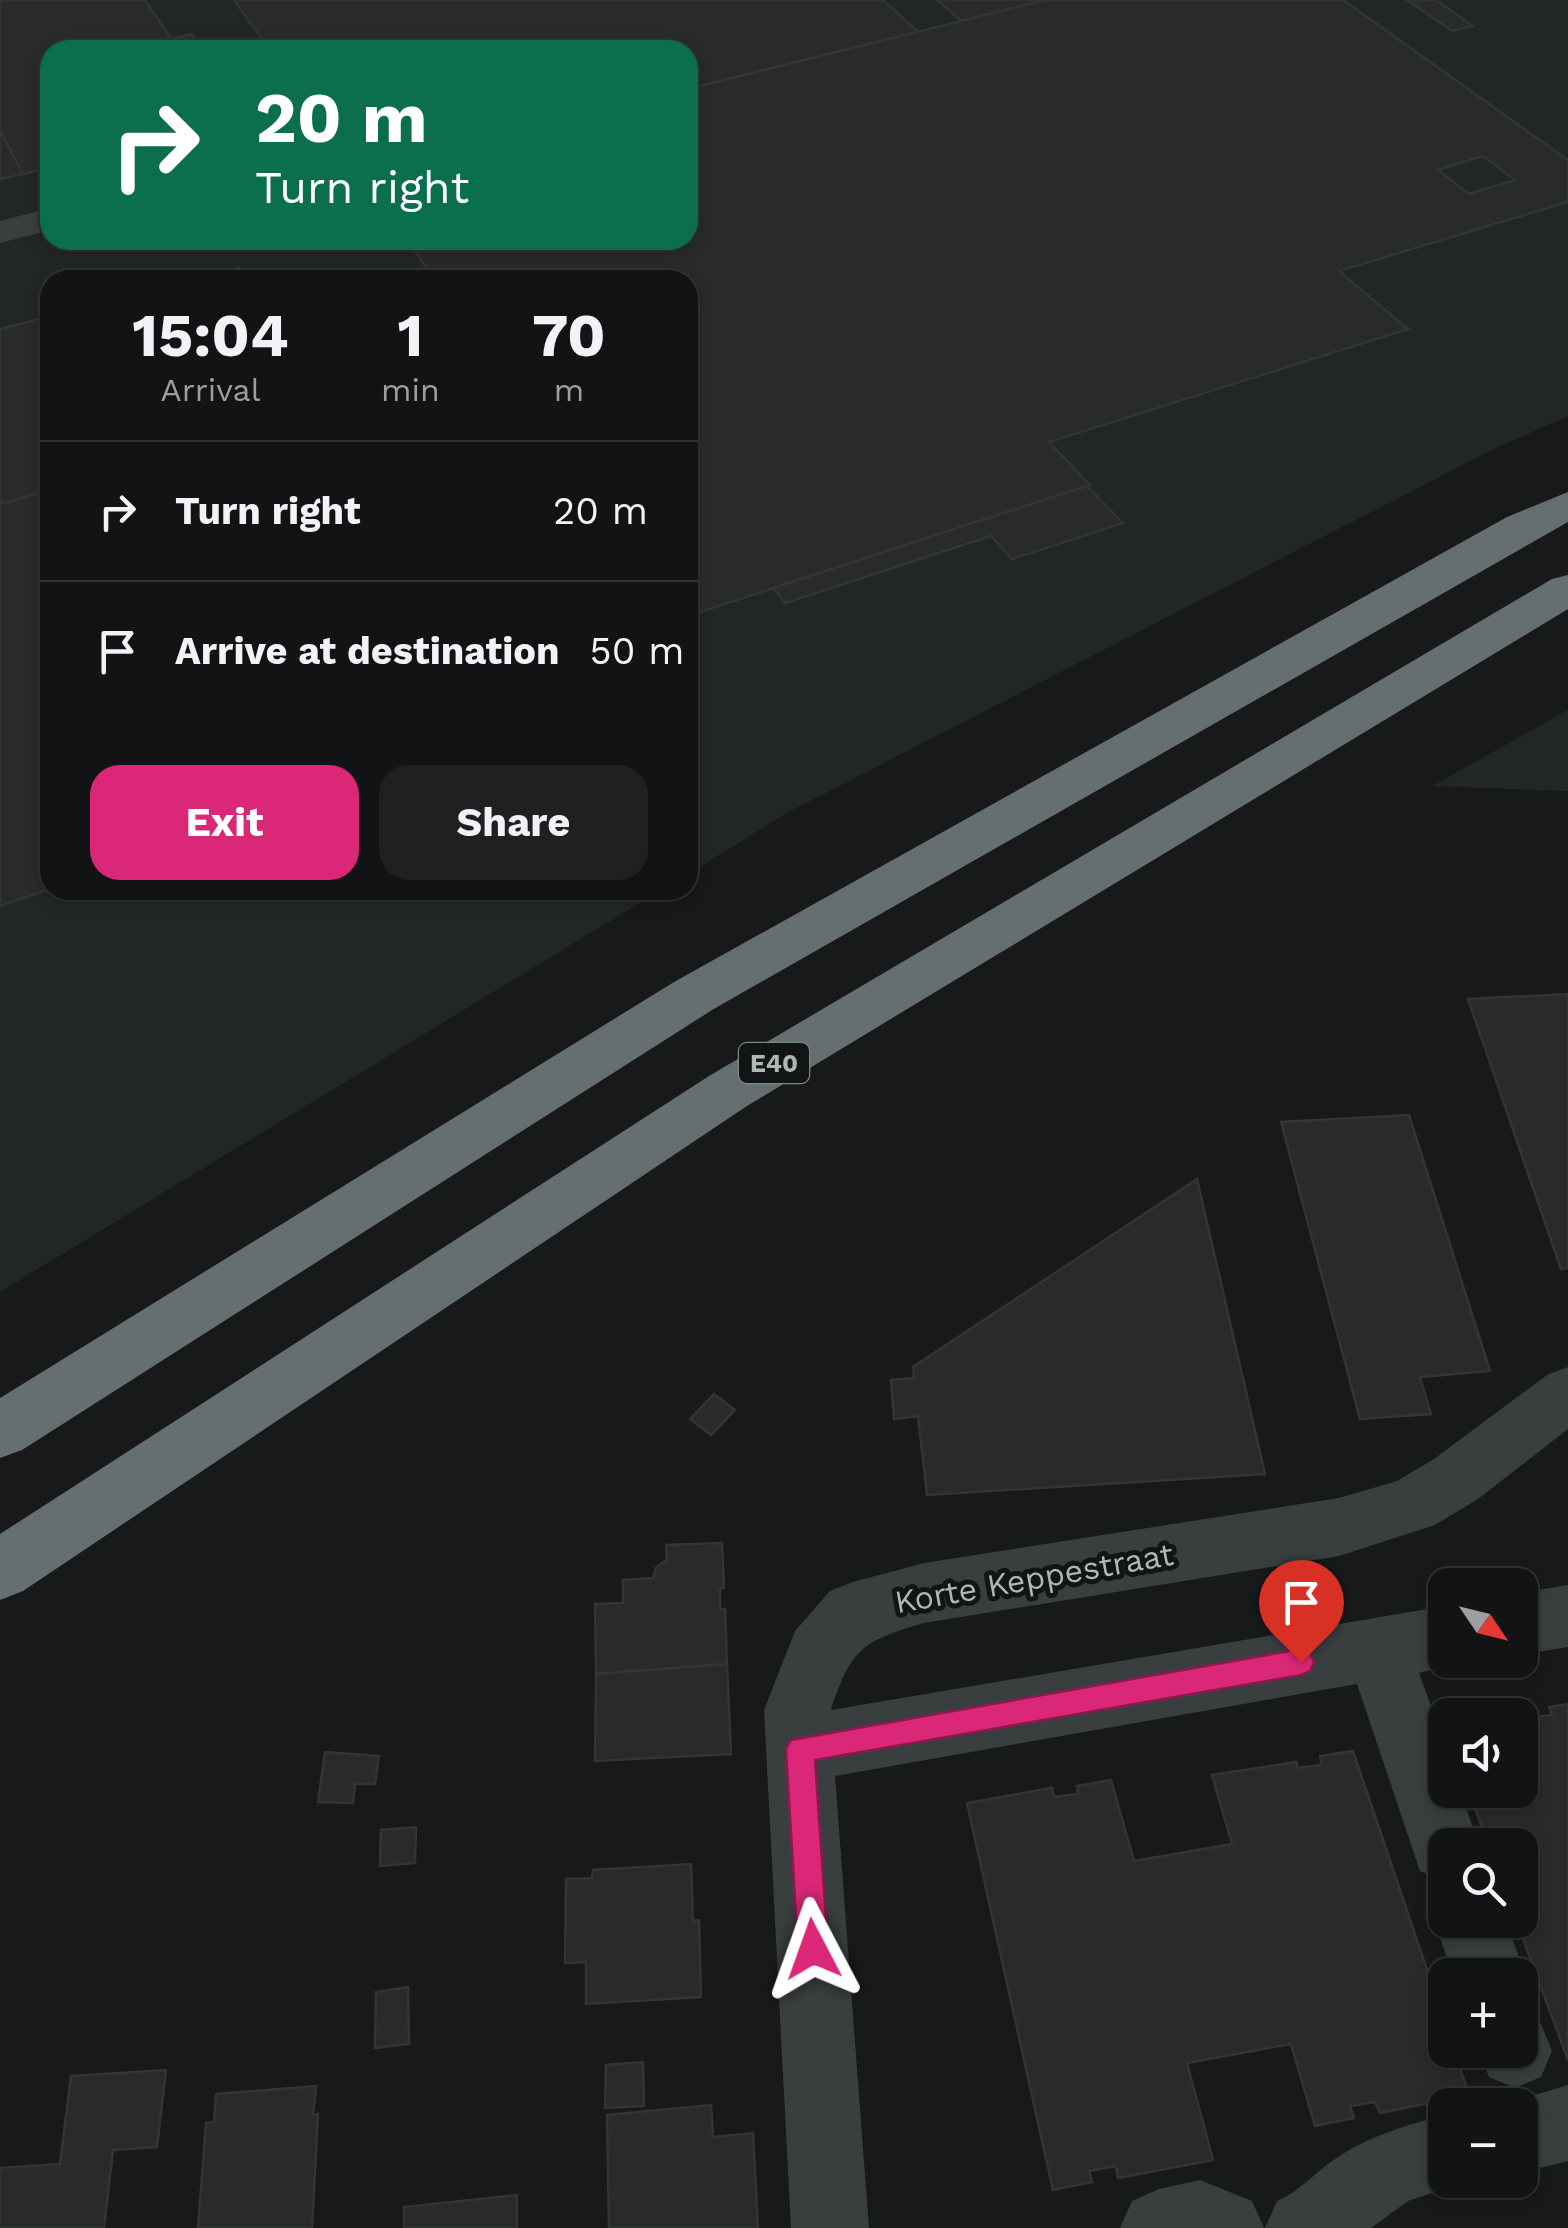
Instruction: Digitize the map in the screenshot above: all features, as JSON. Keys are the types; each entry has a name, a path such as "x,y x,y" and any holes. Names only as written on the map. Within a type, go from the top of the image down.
{"highway":[{"path":"0,1431 693,996 1568,505"},
{"name":"E40","path":"0,1570 728,1091 1568,590"}],"street":[{"path":"0,232 40,222"},
{"name":"Korte Keppestraat","path":"830,2228 798,1710 818,1653 852,1613 924,1593 1339,1528 1413,1505 1456,1479 1568,1394"},
{"path":"1538,1621 1568,1616"},
{"path":"800,1749 1428,1640"},
{"path":"1378,1649 1439,1828"},
{"path":"1538,2130 1568,2123"},
{"path":"1304,2228 1331,2217 1354,2191 1398,2165 1428,2157"},
{"path":"1159,2228 1200,2219 1225,2228"}],"shaded area":[{"path":"0,0 1568,0 1568,416 1492,450 787,813 698,868 698,270 40,270 40,900 645,900 0,1292"},
{"path":"1568,710 1568,791 1432,786"}],"building":[{"path":"0,0 145,0 171,39 192,34 196,40 40,40 40,170 23,174 0,131"},
{"path":"234,0 883,0 918,32 698,87 698,40 263,40"},
{"path":"937,0 1046,0 961,21"},
{"path":"1046,0 1343,0 1568,160 1568,202 1339,271 1408,329 1049,442 1090,485 698,613 698,270 428,270 414,250 698,250 698,87","holes":["1483,156 1515,180 1469,194 1438,170"]},
{"path":"1407,0 1436,0 1473,26 1452,31"},
{"path":"0,131 23,174 0,179"},
{"path":"40,319 40,493 0,504 0,329"},
{"path":"1087,486 1123,523 1012,559 991,536 785,603 773,588"},
{"path":"40,493 40,892 0,906 0,504"},
{"path":"1568,994 1568,1268 1561,1269 1468,999"},
{"path":"1409,1115 1490,1371 1420,1377 1431,1414 1360,1419 1281,1122"},
{"path":"1197,1179 1265,1474 927,1495 918,1416 894,1419 891,1380 914,1378 913,1367"},
{"path":"714,1394 735,1410 711,1435 690,1419"},
{"path":"722,1543 724,1588 720,1589 720,1609 725,1609 727,1664 596,1674 595,1604 623,1603 623,1580 653,1578 656,1568 667,1559 666,1545"},
{"path":"727,1664 731,1754 595,1761 596,1674"},
{"path":"1568,1704 1568,2060 1538,1979 1538,1958 1530,1958 1523,1938 1538,1938 1538,1828 1483,1828 1475,1808 1538,1808 1538,1717 1552,1715 1549,1707"},
{"path":"1353,1751 1428,1973 1428,2068 1460,2068 1467,2088 1428,2088 1428,2103 1380,2113 1375,2102 1350,2106 1354,2118 1315,2126 1291,2044 1187,2063 1213,2160 1118,2178 1116,2166 1089,2171 1092,2182 1053,2190 967,1803 1052,1788 1054,1797 1078,1794 1077,1786 1111,1780 1134,1861 1232,1844 1212,1775 1296,1762 1298,1768 1322,1765 1320,1756"},
{"path":"325,1752 379,1756 375,1784 355,1784 353,1803 318,1802"},
{"path":"416,1827 415,1863 380,1866 381,1830"},
{"path":"691,1864 693,1921 699,1920 701,1997 586,2004 586,1962 565,1963 566,1879 592,1878 593,1870"},
{"path":"408,1987 409,2044 375,2048 376,1992"},
{"path":"643,2062 644,2106 605,2108 606,2065"},
{"path":"166,2070 157,2147 113,2150 104,2228 0,2228 0,2168 60,2164 71,2076"},
{"path":"316,2086 312,2228 198,2228 206,2123 214,2122 216,2094"},
{"path":"711,2105 713,2137 753,2133 758,2228 609,2228 607,2115"},
{"path":"517,2195 517,2228 404,2228 404,2207"}],"route":[{"path":"813,1949 800,1749 1301,1662"}]}
